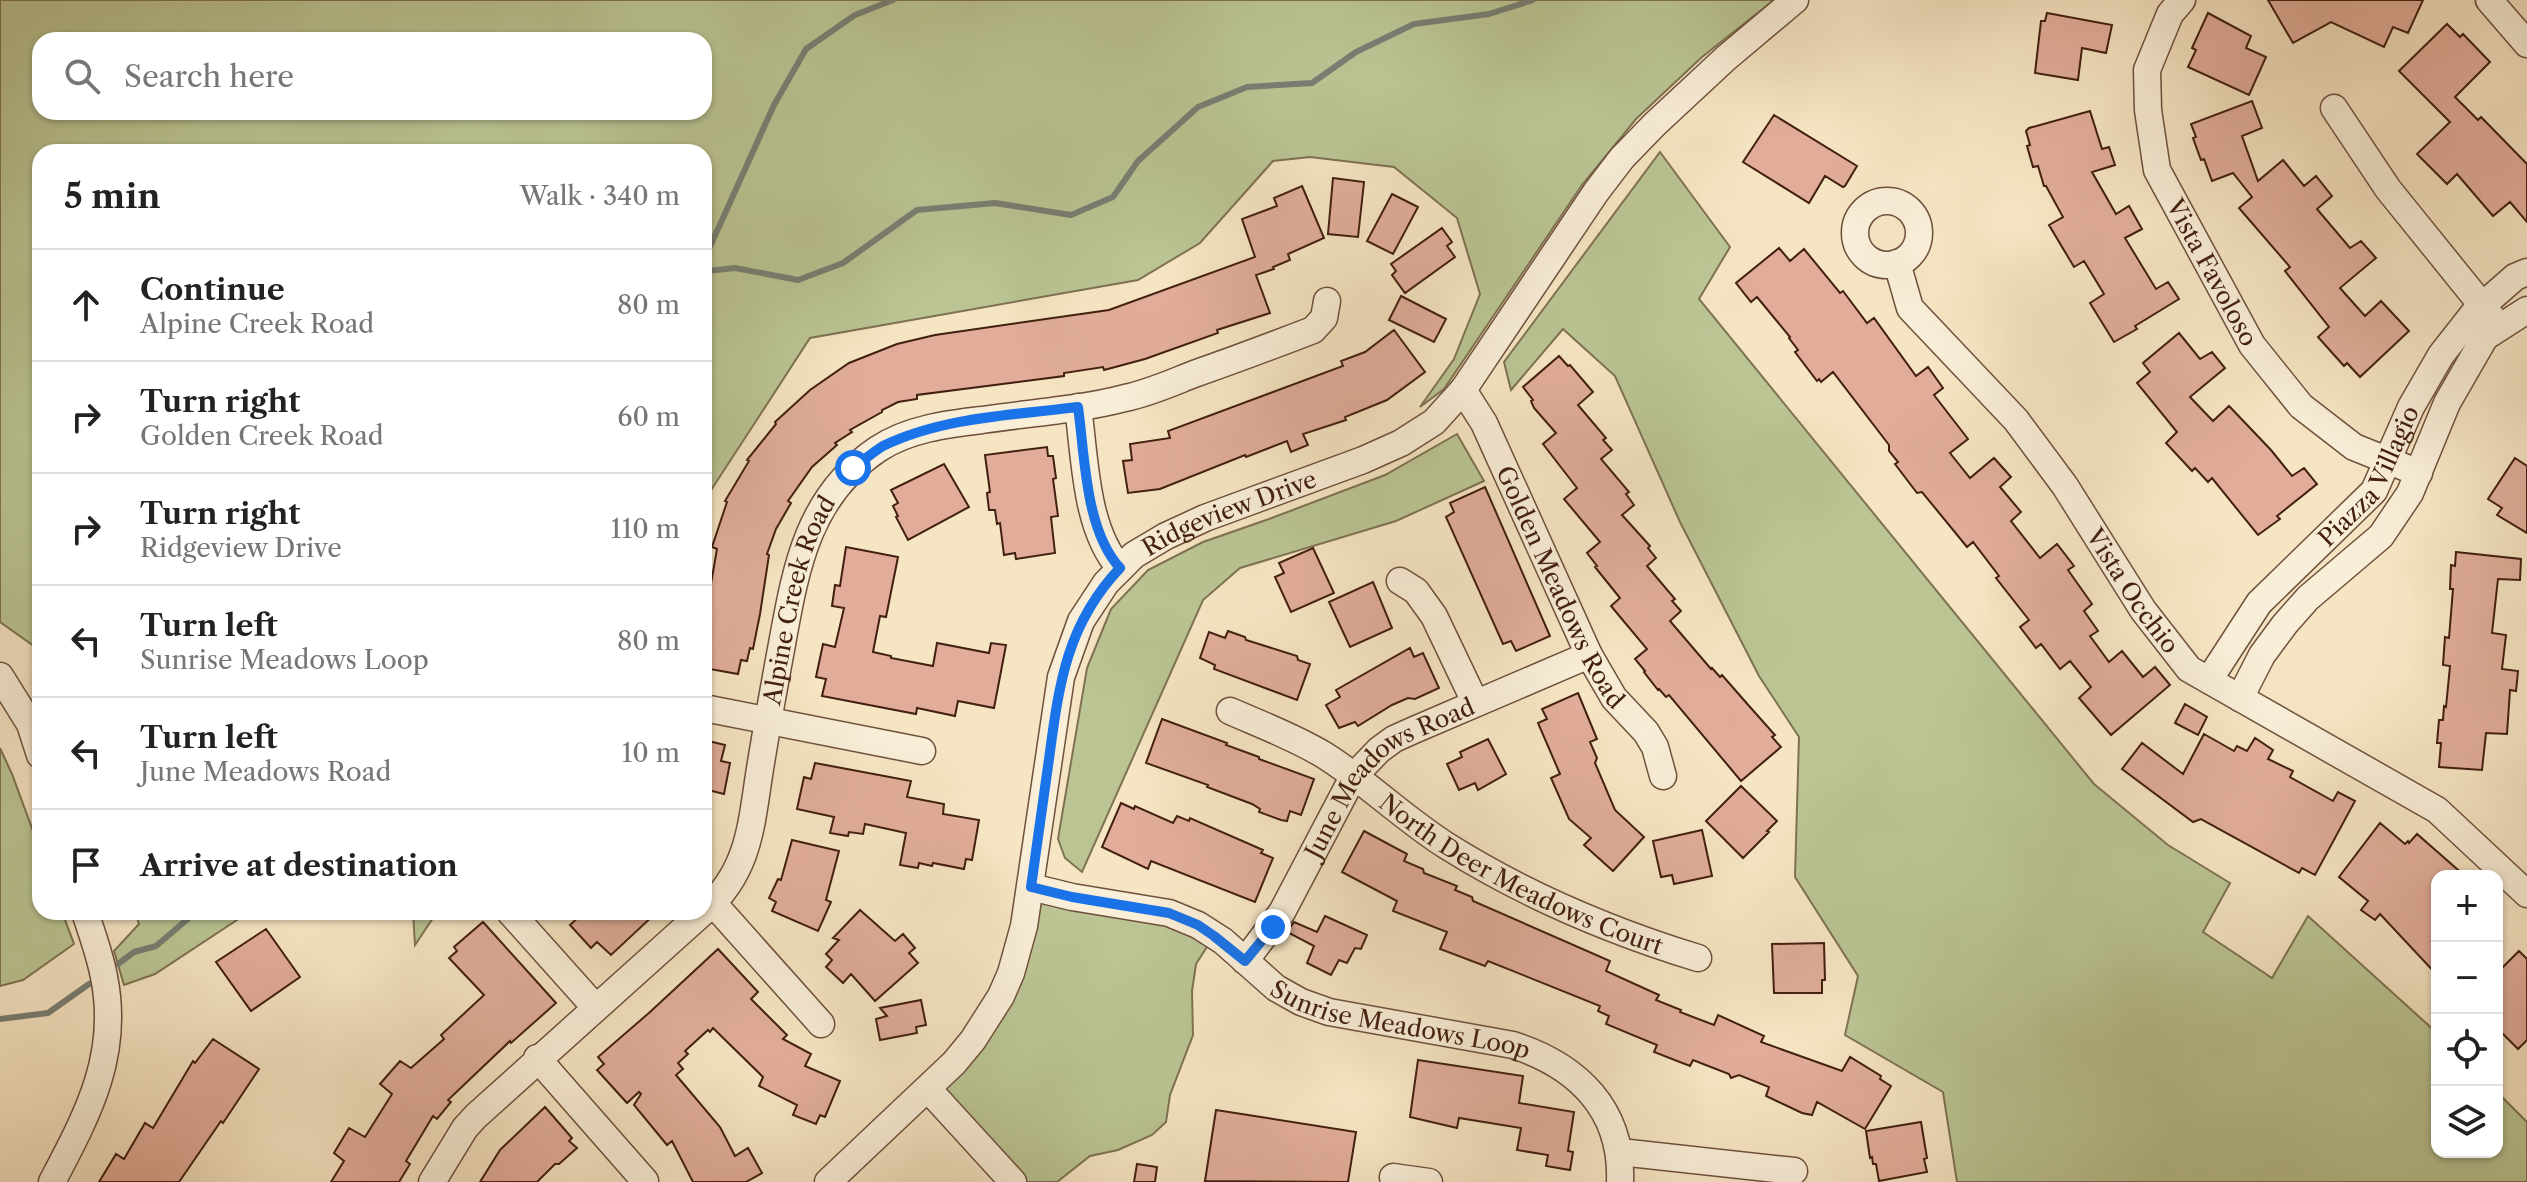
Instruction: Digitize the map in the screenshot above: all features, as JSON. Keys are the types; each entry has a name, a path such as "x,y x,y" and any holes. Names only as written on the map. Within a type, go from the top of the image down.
{"street":[{"name":"Ridgeview Drive","path":"828,1182 928,1089 973,1040 1001,996 1016,957 1031,887 1057,703 1067,657 1091,602 1120,568 1150,545 1188,526 1363,460 1401,443 1434,422 1463,390 1622,158 1726,58 1795,0"},
{"name":"Vista Favoloso","path":"2182,0 2170,14 2147,70 2148,110 2157,170 2252,345 2301,406 2354,447 2419,473"},
{"path":"2489,0 2527,44"},
{"path":"2334,108 2388,189 2500,328"},
{"name":"Vista Occhio","path":"1897,263 1910,308 2016,420 2065,486 2143,610 2189,669 2437,810 2524,886"},
{"name":"Piazza Villagio","path":"2209,680 2259,603 2374,491 2411,407 2441,355 2474,313 2515,277 2527,272"},
{"name":"Alpine Creek Road","path":"712,902 737,870 749,840 796,569 804,544 825,504 853,468 880,448 940,425 1078,407 1144,393 1313,330 1324,318 1327,301"},
{"name":"Piazza Villagio","path":"2240,698 2262,655 2285,624 2308,598 2381,536 2410,493 2447,403 2485,337 2527,310"},
{"name":"Golden Meadows Road","path":"1463,390 1484,423 1589,655 1614,698 1646,732 1655,747 1663,776"},
{"path":"1078,407 1094,521 1102,543 1120,568"},
{"path":"1400,581 1416,591 1434,616 1475,702"},
{"name":"June Meadows Road","path":"1245,961 1282,912 1353,777 1379,750 1394,739 1475,702 1589,655"},
{"path":"0,676 32,730"},
{"path":"712,710 922,751"},
{"name":"North Deer Meadows Court","path":"1230,711 1295,739 1326,757 1431,835 1520,886 1614,930 1698,958"},
{"name":"Sunrise Meadows Loop","path":"1031,887 1169,913 1223,941 1276,988 1301,1002 1329,1012 1513,1045 1559,1064 1582,1082 1598,1103 1620,1152 1620,1182"},
{"path":"712,914 821,1024"},
{"path":"52,1182 97,1092 104,1061 108,1004 104,977 87,920"},
{"path":"517,920 595,1007"},
{"name":"Alpine Creek Road","path":"432,1182 465,1128 537,1058 694,920"},
{"path":"537,1058 645,1181"},
{"path":"928,1089 1013,1182"},
{"path":"1620,1152 1794,1171"},
{"path":"1393,1177 1429,1182"}],"green space":[{"path":"0,0 1774,0 1702,57 1636,119 1582,185 1444,389 1420,407 1454,359 1480,294 1457,218 1394,167 1310,157 1273,161 1200,243 1138,280 810,338 712,489 712,144 32,144 32,645 0,622"},
{"path":"1660,152 1730,247 1699,299 2094,784 2168,845 2230,883 2203,932 2272,978 2308,916 2431,1028 2431,1158 2503,1158 2503,1098 2527,1122 2527,1182 1957,1182 1943,1092 1845,1035 1858,976 1795,877 1799,737 1759,676 1680,522 1615,376 1563,329 1511,390 1504,362"},
{"path":"1457,434 1484,481 1396,521 1240,568 1203,600 1082,872 1065,858 1058,839 1087,668 1111,609 1148,570 1203,542 1385,475"},
{"path":"0,748 32,828 32,920 65,920 74,944 23,980 0,986"},
{"path":"1031,887 1214,936 1196,964 1192,991 1193,1035 1170,1095 1166,1122 1152,1135 1118,1150 1090,1156 1057,1182 1015,1182 928,1089 973,1040"},
{"path":"138,920 237,920 155,974 124,985 114,951 139,924"},
{"path":"413,920 432,920 415,945"}],"building":[{"path":"2268,0 2423,0 2408,33 2393,27 2384,47 2331,22 2293,43"},
{"path":"2047,13 2112,25 2106,53 2082,48 2078,80 2035,73 2041,21 2045,21"},
{"path":"2208,13 2251,36 2246,48 2266,57 2249,95 2188,67 2196,50 2192,48"},
{"path":"2447,24 2460,37 2463,34 2490,62 2455,97 2478,120 2481,117 2527,164 2527,222 2510,202 2493,216 2457,174 2447,184 2417,154 2450,122 2399,71"},
{"path":"2252,101 2262,128 2242,136 2258,181 2283,160 2304,186 2316,176 2332,196 2317,209 2350,248 2361,241 2376,258 2340,288 2365,316 2381,301 2409,331 2360,377 2347,363 2344,366 2318,337 2329,327 2285,271 2290,267 2239,208 2252,197 2233,173 2212,181 2204,159 2201,160 2191,124"},
{"path":"2090,111 2102,149 2109,147 2115,165 2092,172 2116,214 2129,206 2142,229 2125,238 2156,289 2168,282 2179,299 2114,342 2090,303 2104,294 2084,261 2074,267 2049,225 2063,217 2044,186 2038,166 2033,167 2027,146 2030,145 2026,131 2029,128"},
{"path":"1774,115 1857,166 1845,186 1825,176 1809,203 1743,162"},
{"path":"1333,178 1364,182 1358,237 1328,234"},
{"path":"1302,186 1324,238 1288,254 1290,260 1274,269 1256,275 1270,313 1145,359 1104,370 1103,367 1064,373 1064,376 917,395 917,399 898,402 850,430 852,432 835,443 837,445 812,467 788,501 791,503 776,529 767,554 760,614 753,649 750,648 747,661 741,660 738,674 712,669 712,578 717,549 712,547 725,501 747,460 775,422 810,390 849,363 897,344 935,335 1109,310 1255,257 1242,219 1277,206 1274,198"},
{"path":"1392,194 1418,207 1393,254 1367,241"},
{"path":"1442,228 1452,242 1447,246 1455,257 1405,293 1392,275 1396,271 1391,264"},
{"path":"1779,248 1790,261 1804,249 1840,293 1843,291 1867,323 1874,318 1916,376 1928,367 1943,388 1934,395 1968,439 1950,453 1970,478 1994,458 2011,477 2000,487 2021,512 2011,521 2040,558 2057,544 2074,566 2068,570 2092,604 2084,611 2098,631 2090,636 2109,662 2122,651 2143,677 2155,667 2170,685 2111,735 2079,698 2091,687 2070,661 2060,669 2041,644 2036,648 2020,627 2029,620 1996,578 1999,576 1973,542 1967,547 1922,492 1917,493 1895,464 1898,462 1889,451 1889,445 1833,372 1821,382 1819,379 1817,381 1795,352 1798,350 1790,337 1757,297 1751,302 1736,283"},
{"path":"1401,296 1446,319 1434,342 1389,320"},
{"path":"1394,330 1425,372 1387,400 1345,417 1346,420 1303,434 1308,445 1291,452 1287,441 1160,489 1128,493 1123,461 1132,460 1130,444 1170,438 1168,431 1343,366 1341,361 1365,352"},
{"path":"2179,333 2200,359 2212,352 2225,368 2190,397 2213,421 2229,406 2292,476 2304,468 2317,484 2258,535 2212,478 2208,482 2195,468 2192,471 2166,443 2177,432 2137,383 2150,372 2143,363"},
{"path":"1559,356 1593,392 1578,405 1606,438 1603,440 1612,450 1601,459 1629,492 1626,494 1634,505 1622,515 1650,546 1648,548 1656,558 1647,566 1675,599 1672,601 1681,611 1670,621 1775,735 1772,737 1781,747 1741,781 1669,695 1666,697 1658,690 1635,659 1647,649 1611,606 1620,598 1587,553 1600,542 1564,499 1577,488 1543,444 1556,433 1534,408 1533,400 1523,387"},
{"path":"1047,447 1048,456 1053,456 1056,478 1053,479 1058,516 1051,517 1055,553 1016,559 1015,553 1004,555 1000,523 997,524 995,510 989,510 985,455"},
{"path":"2515,458 2527,466 2527,533 2497,515 2502,508 2488,499"},
{"path":"944,464 969,507 908,540 896,517 893,506 898,503 891,490"},
{"path":"1485,487 1550,636 1516,651 1511,641 1503,644 1446,517 1454,512 1450,503"},
{"path":"846,547 898,557 886,617 880,616 873,652 933,666 937,643 989,653 991,643 1006,645 994,708 958,701 955,716 917,708 916,714 822,696 826,679 816,677 823,644 835,647 844,608 832,606 835,585 840,586"},
{"path":"1313,548 1334,593 1291,612 1275,577 1284,573 1279,563"},
{"path":"2456,552 2521,559 2520,580 2498,579 2492,633 2506,635 2502,669 2518,671 2516,691 2510,690 2507,734 2486,733 2482,770 2439,767 2439,720 2443,720 2446,707 2450,666 2443,665 2445,637 2449,638 2453,589 2450,589 2451,565 2455,566"},
{"path":"1373,582 1392,628 1350,647 1329,602"},
{"path":"1228,631 1297,656 1298,660 1310,664 1297,700 1214,669 1215,665 1200,658 1209,632 1225,638"},
{"path":"1410,648 1414,657 1423,653 1439,688 1392,705 1358,726 1355,722 1339,728 1326,705 1340,697 1336,690"},
{"path":"1578,693 1597,739 1590,742 1597,758 1595,763 1615,810 1644,837 1613,871 1584,845 1591,838 1569,819 1551,778 1560,774 1538,723 1547,719 1542,709"},
{"path":"2185,704 2207,717 2198,735 2175,723"},
{"path":"1162,719 1314,779 1301,815 1290,811 1287,821 1281,820 1208,785 1146,763"},
{"path":"2204,734 2234,751 2237,746 2247,751 2255,738 2273,750 2268,759 2293,771 2290,777 2333,801 2338,792 2355,801 2315,875 2302,868 2299,873 2201,819 2193,822 2122,769 2142,743 2183,774"},
{"path":"1488,739 1506,774 1478,790 1475,783 1459,790 1447,764 1462,757 1460,752"},
{"path":"712,742 725,745 721,761 730,763 724,794 712,791"},
{"path":"815,763 911,781 907,797 944,804 943,814 979,820 972,860 966,859 964,869 933,863 932,866 919,863 918,868 900,865 906,833 865,824 863,834 849,832 848,836 830,833 834,817 797,809 804,777 811,779"},
{"path":"1741,786 1777,821 1743,858 1706,821"},
{"path":"1121,803 1173,823 1177,816 1189,821 1190,818 1263,850 1261,853 1273,858 1255,902 1151,861 1148,869 1102,847"},
{"path":"2380,823 2405,844 2417,834 2458,870 2431,870 2431,969 2380,914 2375,920 2361,910 2368,901 2339,877"},
{"path":"1702,830 1712,876 1674,884 1672,875 1661,877 1653,841"},
{"path":"1364,831 1407,854 1404,861 1423,869 1424,873 1457,886 1455,890 1472,897 1473,901 1610,961 1606,971 1659,995 1656,1000 1680,1012 1714,1025 1718,1015 1764,1036 1761,1042 1842,1071 1850,1057 1891,1086 1865,1129 1817,1102 1812,1115 1802,1113 1766,1096 1769,1087 1739,1075 1731,1078 1729,1074 1693,1060 1690,1066 1654,1052 1657,1045 1606,1024 1609,1016 1598,1011 1600,1006 1488,961 1485,966 1440,949 1447,932 1393,911 1397,901 1342,872"},
{"path":"792,840 839,851 826,900 831,902 818,931 772,911 776,902 769,898 778,879 781,880"},
{"path":"860,910 895,941 903,934 915,948 909,953 918,963 875,1001 851,974 843,983 826,967 832,960 826,954 839,940 833,938"},
{"path":"1325,916 1367,935 1361,949 1355,948 1347,963 1339,960 1331,975 1307,963 1314,946 1287,932 1294,922 1317,932"},
{"path":"575,920 648,920 611,955 597,942 591,948 570,925"},
{"path":"483,922 556,1003 510,1041 448,1100 451,1102 437,1119 433,1116 406,1161 410,1164 399,1182 331,1182 344,1161 334,1153 349,1128 365,1137 392,1094 380,1084 400,1061 411,1068 444,1039 441,1035 484,995 449,958 457,951 454,947"},
{"path":"266,929 300,977 251,1011 216,962"},
{"path":"1824,943 1825,980 1822,980 1822,993 1774,993 1772,944"},
{"path":"718,949 758,992 751,999 787,1035 783,1039 811,1054 805,1066 840,1081 825,1117 820,1115 816,1124 793,1115 797,1105 759,1086 763,1077 713,1028 685,1051 688,1054 678,1063 683,1069 676,1075 720,1127 735,1156 748,1148 762,1173 746,1182 693,1182 672,1141 667,1145 634,1105 641,1094 639,1092 627,1103 597,1070 604,1064 598,1057"},
{"path":"2519,951 2527,959 2527,1040 2518,1049 2503,1034 2503,967"},
{"path":"921,1000 926,1025 916,1027 917,1033 880,1040 876,1019 887,1016 880,1008"},
{"path":"213,1039 259,1069 179,1182 99,1182 116,1154 124,1159 145,1123 153,1128 193,1061 195,1063"},
{"path":"1418,1060 1523,1076 1519,1103 1574,1112 1568,1151 1573,1152 1570,1170 1546,1166 1548,1155 1517,1150 1521,1128 1459,1118 1457,1128 1410,1117"},
{"path":"545,1107 577,1148 537,1182 480,1182 500,1150"},
{"path":"1216,1110 1356,1132 1348,1182 1205,1181"},
{"path":"1921,1122 1927,1172 1879,1181 1876,1164 1870,1158 1866,1131"},
{"path":"1137,1164 1157,1167 1155,1182 1134,1182"}],"waterway":[{"path":"712,242 774,105 806,49 855,15 893,0"},
{"path":"712,271 735,268 798,280 843,263 917,210 995,203 1071,215 1113,197 1138,161 1198,107 1247,87 1312,83 1356,52 1414,24 1489,14 1533,0"},
{"path":"118,964 134,952 156,946 187,920"},
{"path":"0,1019 48,1013 89,984"}],"route":[{"path":"853,468 880,448 940,425 1078,407 1094,521 1102,543 1120,568 1091,602 1073,638 1061,677 1031,887 1169,913 1198,925 1223,941 1245,961 1273,927"}]}
